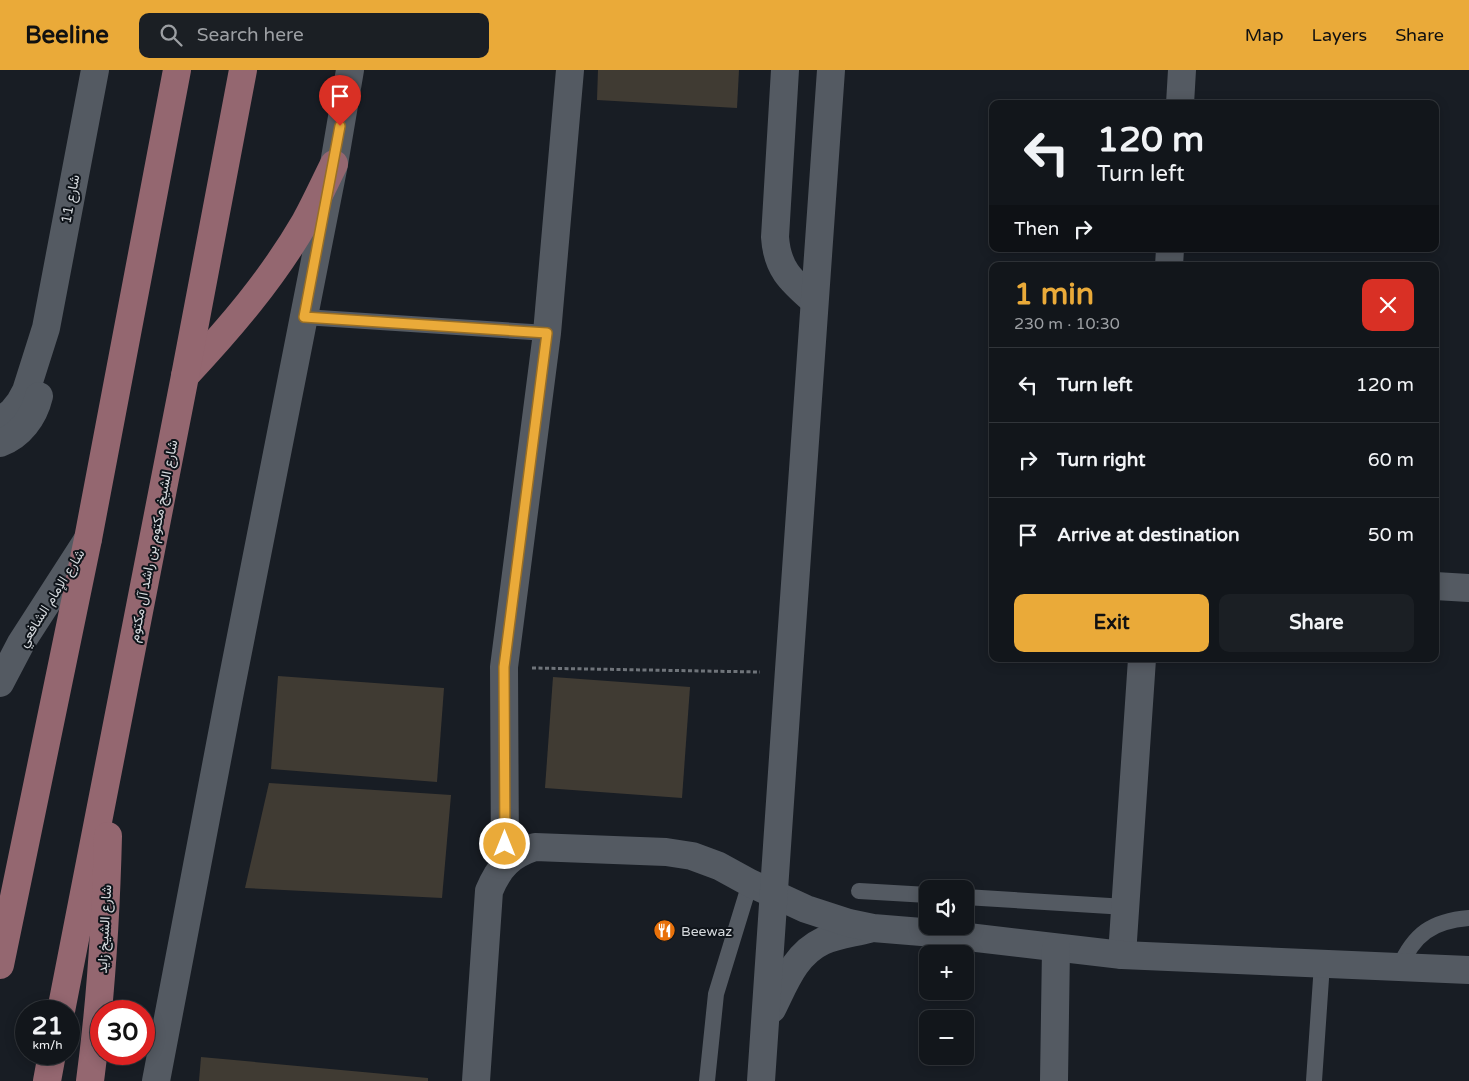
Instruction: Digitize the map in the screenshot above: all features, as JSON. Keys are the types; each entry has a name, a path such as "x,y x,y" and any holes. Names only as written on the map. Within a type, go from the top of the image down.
{"main road":[{"path":"0,965 88,539 177,70"},
{"name":"شارع الشيخ مكتوم بن راشد آل مكتوم","path":"62,1000 185,376 242,70"},
{"path":"185,376 230,329 270,277 304,222 334,164"},
{"name":"شارع الشيخ زايد","path":"90,1081 101,988 105,934 108,830 107,776"},
{"path":"0,880 28,825"},
{"path":"47,1081 50,1065"}],"street":[{"name":"شارع 11","path":"0,421 12,412 26,390 46,328 95,70"},
{"path":"156,1081 334,164 350,70"},
{"path":"505,864 504,667 547,333 570,70"},
{"path":"785,70 775,237 776,249 779,261 786,274 813,300"},
{"path":"761,1081 775,895 813,300 831,70"},
{"path":"1180,100 1182,70"},
{"name":"شارع 11","path":"0,443 16,434 26,425 33,413 41,387 46,328"},
{"name":"شارع الإمام الشافعي","path":"0,683 21,643 88,539"},
{"path":"1439,586 1469,588"},
{"path":"1122,956 1142,662"},
{"path":"476,1081 489,891 495,876 505,864 519,853 535,846 666,852 692,856 719,866 775,895 829,917 873,928 919,930"},
{"path":"765,1021 787,976 804,953 824,940 873,928"},
{"path":"968,935 1122,956 1469,970"},
{"path":"1054,1081 1056,948"}],"lane":[{"path":"304,317 547,333"},
{"path":"707,1081 716,994 750,883"},
{"path":"859,891 919,894"},
{"path":"974,898 1126,907"},
{"path":"1399,968 1407,950 1416,939 1428,930 1441,923 1469,918"},
{"path":"1314,1081 1322,964"}],"path":[{"path":"504,667 789,673"}],"building":[{"path":"598,70 739,70 737,108 597,100"},
{"path":"278,676 444,688 437,782 271,769"},
{"path":"553,677 690,687 682,798 545,788"},
{"path":"269,783 451,795 442,898 245,888"},
{"path":"201,1057 428,1078 428,1081 199,1081"}],"place":[{"name":"Beewaz","path":"665,931"}],"route":[{"path":"340,126 304,317 547,333 504,667 505,844"}]}
